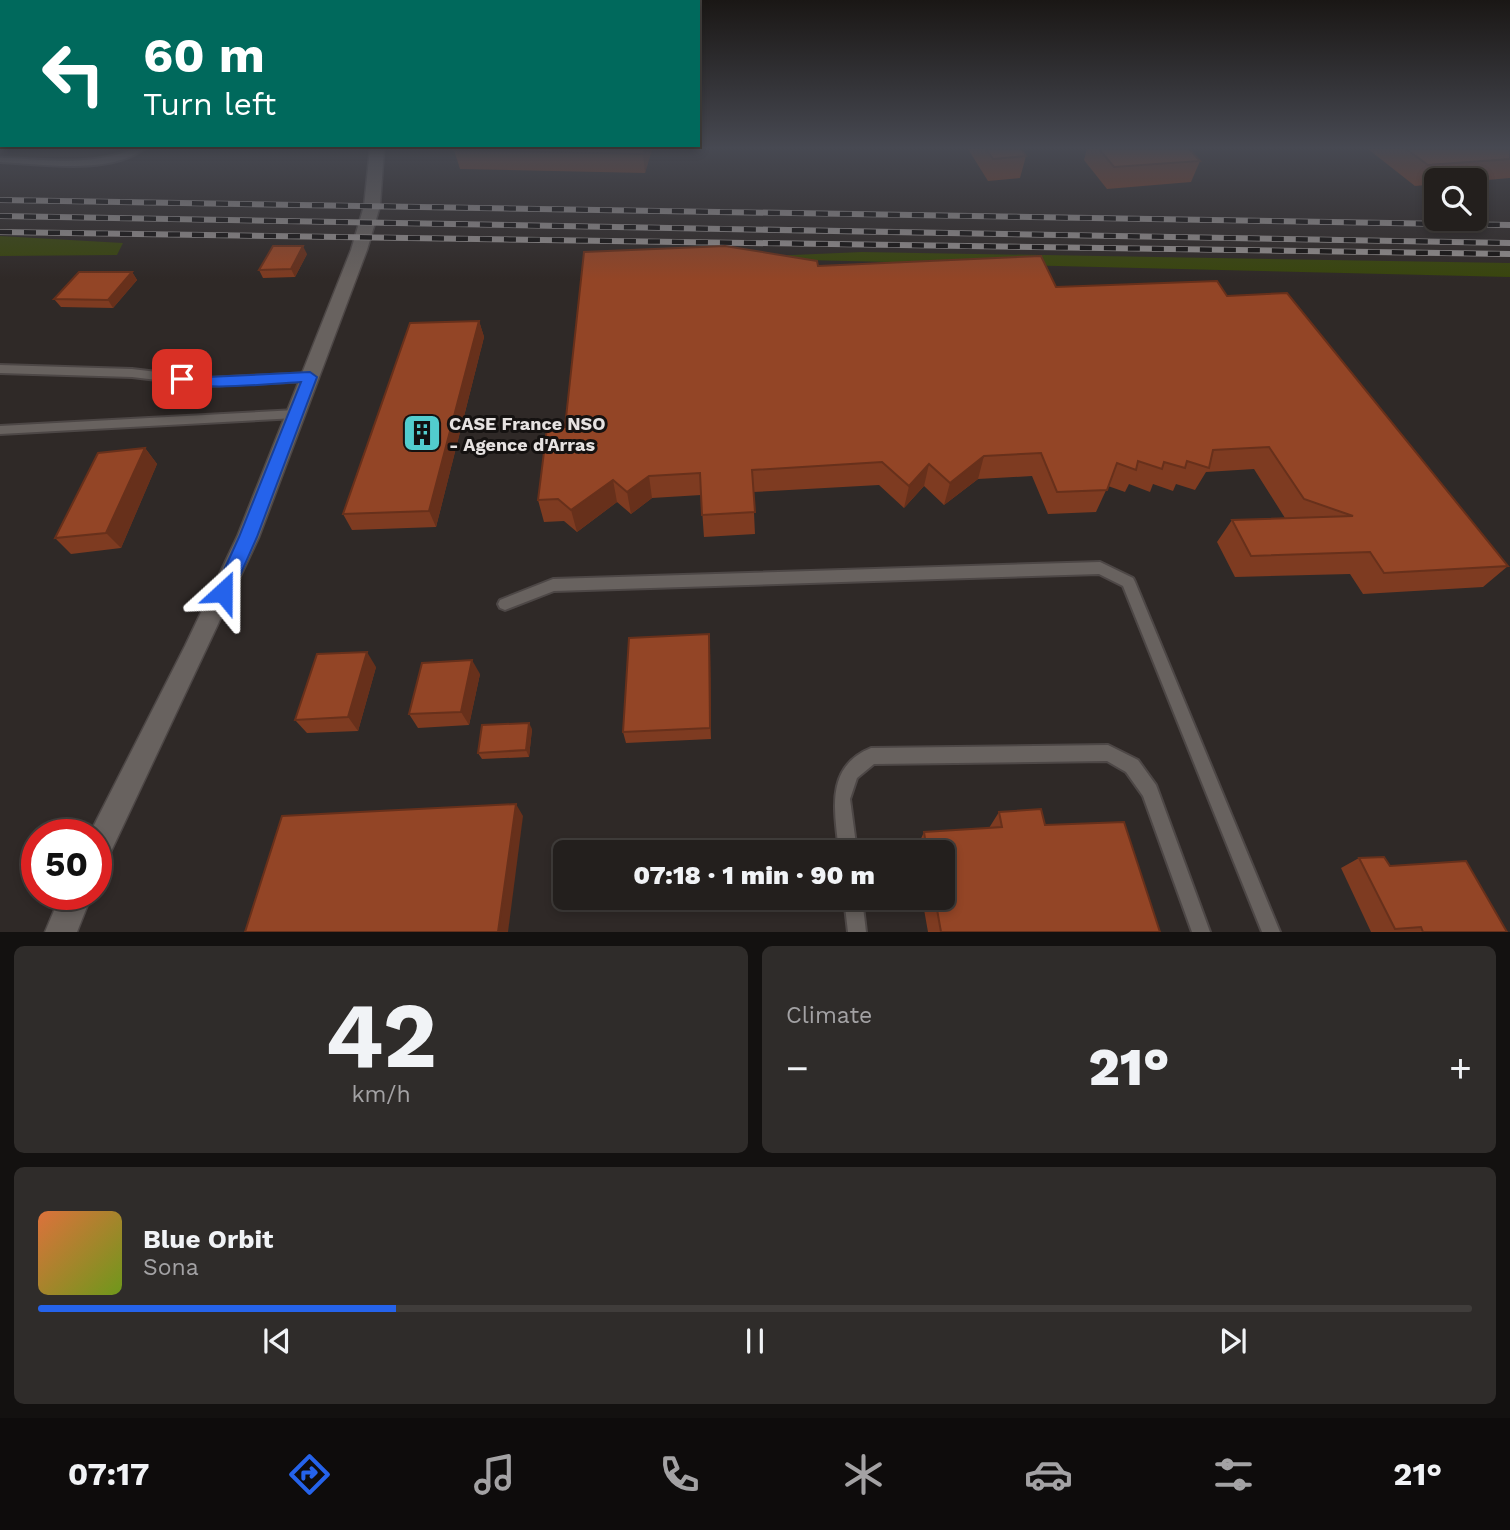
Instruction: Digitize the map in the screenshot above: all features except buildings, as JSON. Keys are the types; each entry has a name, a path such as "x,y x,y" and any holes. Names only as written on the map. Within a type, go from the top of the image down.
{"main road":[{"path":"112,819 223,592 296,414 368,223 372,192"},
{"path":"61,932 70,910"}],"lane":[{"path":"0,369 132,373 208,382 310,377"},
{"path":"0,429 296,414"},
{"path":"505,604 553,585 1100,568 1128,582 1271,932"},
{"path":"847,840 842,799 850,773 871,756 1108,753 1132,766 1150,791 1201,932"},
{"path":"854,910 857,932"}],"green space":[{"path":"0,236 123,243 117,255 0,256"},
{"path":"862,252 1510,263 1510,277 723,258"}],"railway":[{"path":"0,200 1510,225"},
{"path":"0,216 1510,243"},
{"path":"0,232 1510,254"}],"place":[{"name":"CASE France NSO - Agence d'Arras","path":"422,433"}],"route":[{"path":"182,379 208,382 310,377 248,537 223,592"}]}
